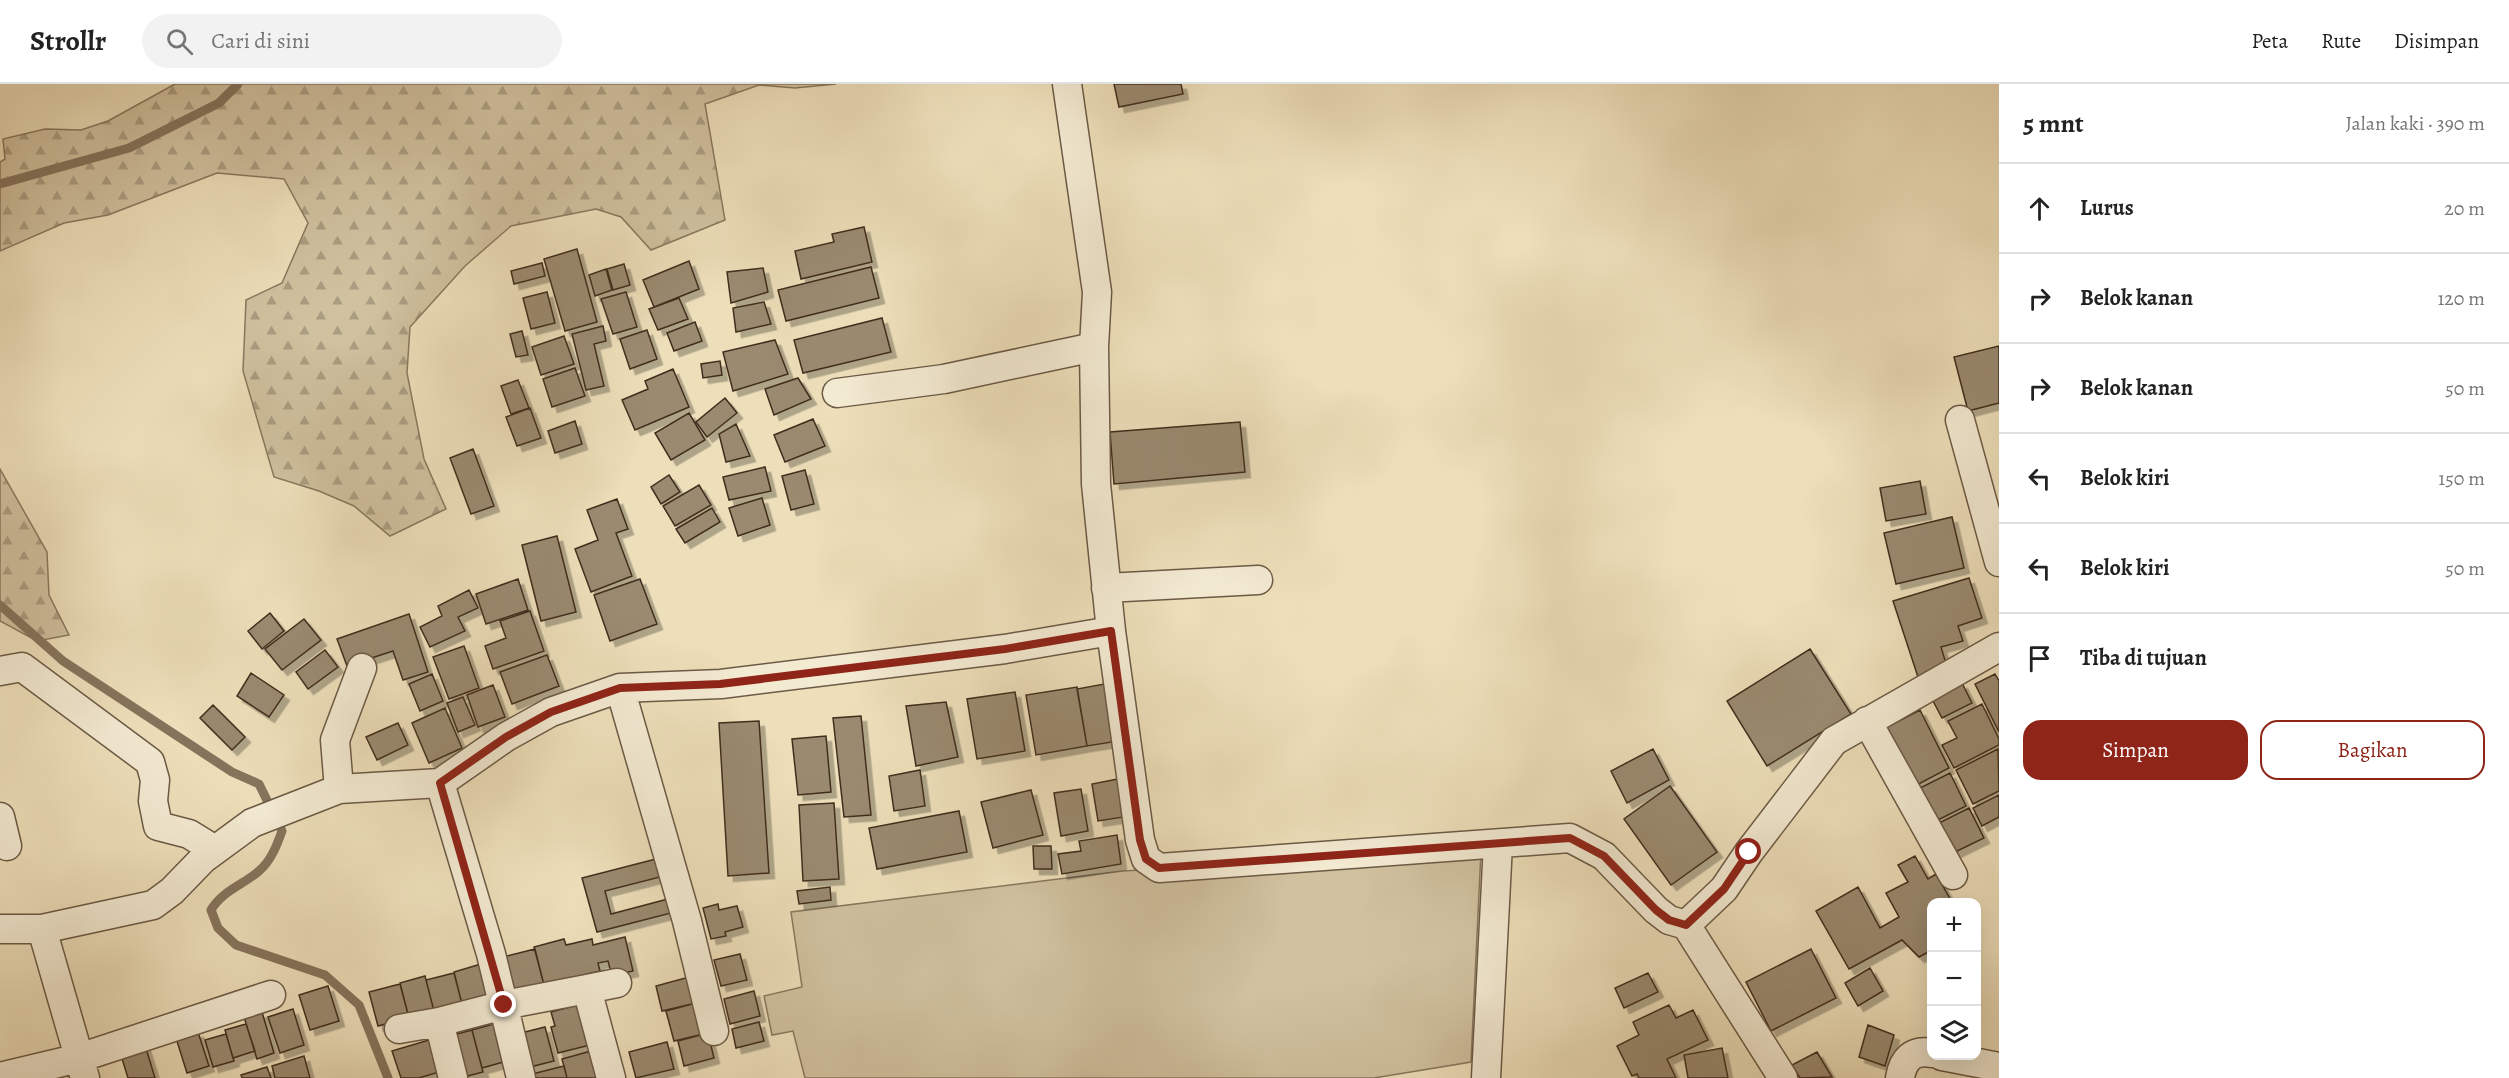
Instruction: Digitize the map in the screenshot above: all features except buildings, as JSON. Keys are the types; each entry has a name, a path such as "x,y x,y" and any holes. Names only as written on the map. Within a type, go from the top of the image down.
{"street":[{"path":"1067,84 1097,292 1094,347 1096,484 1111,631 1140,840 1146,859 1159,868 1570,838 1604,856 1656,910 1669,920 1686,925 1783,1078"},
{"path":"837,393 944,379 1094,347"},
{"path":"1960,420 1999,562"},
{"path":"1107,588 1258,580"},
{"path":"0,929 42,929 153,905 172,891 215,850 252,823 285,808 339,789 440,783 506,737 551,712 620,688 720,684 1005,649 1111,631"},
{"path":"1686,925 1724,889 1834,741 1867,720 1999,647"},
{"path":"0,671 22,667 150,762 155,780 153,801 158,826 189,834 215,850"},
{"path":"339,789 335,740 362,668"},
{"path":"620,688 687,921 714,1031"},
{"path":"1867,720 1953,874"},
{"path":"440,783 504,1005 522,1078"},
{"path":"0,817 7,846"},
{"path":"1486,1078 1498,844"},
{"path":"42,929 82,1068"},
{"path":"399,1029 617,982"},
{"path":"587,989 611,1078"},
{"path":"0,1077 82,1068 271,995"},
{"path":"439,1022 453,1078"},
{"path":"1900,1078 1902,1064 1911,1055 1927,1052"},
{"path":"1963,1060 1999,1067"}],"green space":[{"path":"175,84 836,84 795,88 759,85 705,104 725,220 651,250 621,217 596,209 511,226 465,266 410,327 407,373 424,459 446,509 390,536 354,506 319,491 274,477 243,371 246,300 282,283 308,223 284,179 217,173 108,215 64,223 0,251 0,162 5,159 3,139 45,129 81,130 108,121"},
{"path":"0,469 47,552 49,595 69,635 37,641 0,621"},
{"path":"1481,851 1471,1062 1374,1078 805,1078 793,1031 772,1035 764,996 802,987 791,912 1123,871"}],"waterway":[{"path":"0,184 129,148 219,103 238,84"},
{"path":"0,605 63,661 232,772 259,784 282,831 273,852 263,867 221,898 211,910 218,928 236,945 325,975 359,1005 388,1078"}],"route":[{"path":"504,1005 440,783 506,737 551,712 620,688 720,684 1005,649 1111,631 1140,840 1146,859 1159,868 1570,838 1604,856 1656,910 1669,920 1686,925 1724,889 1749,852"}]}
